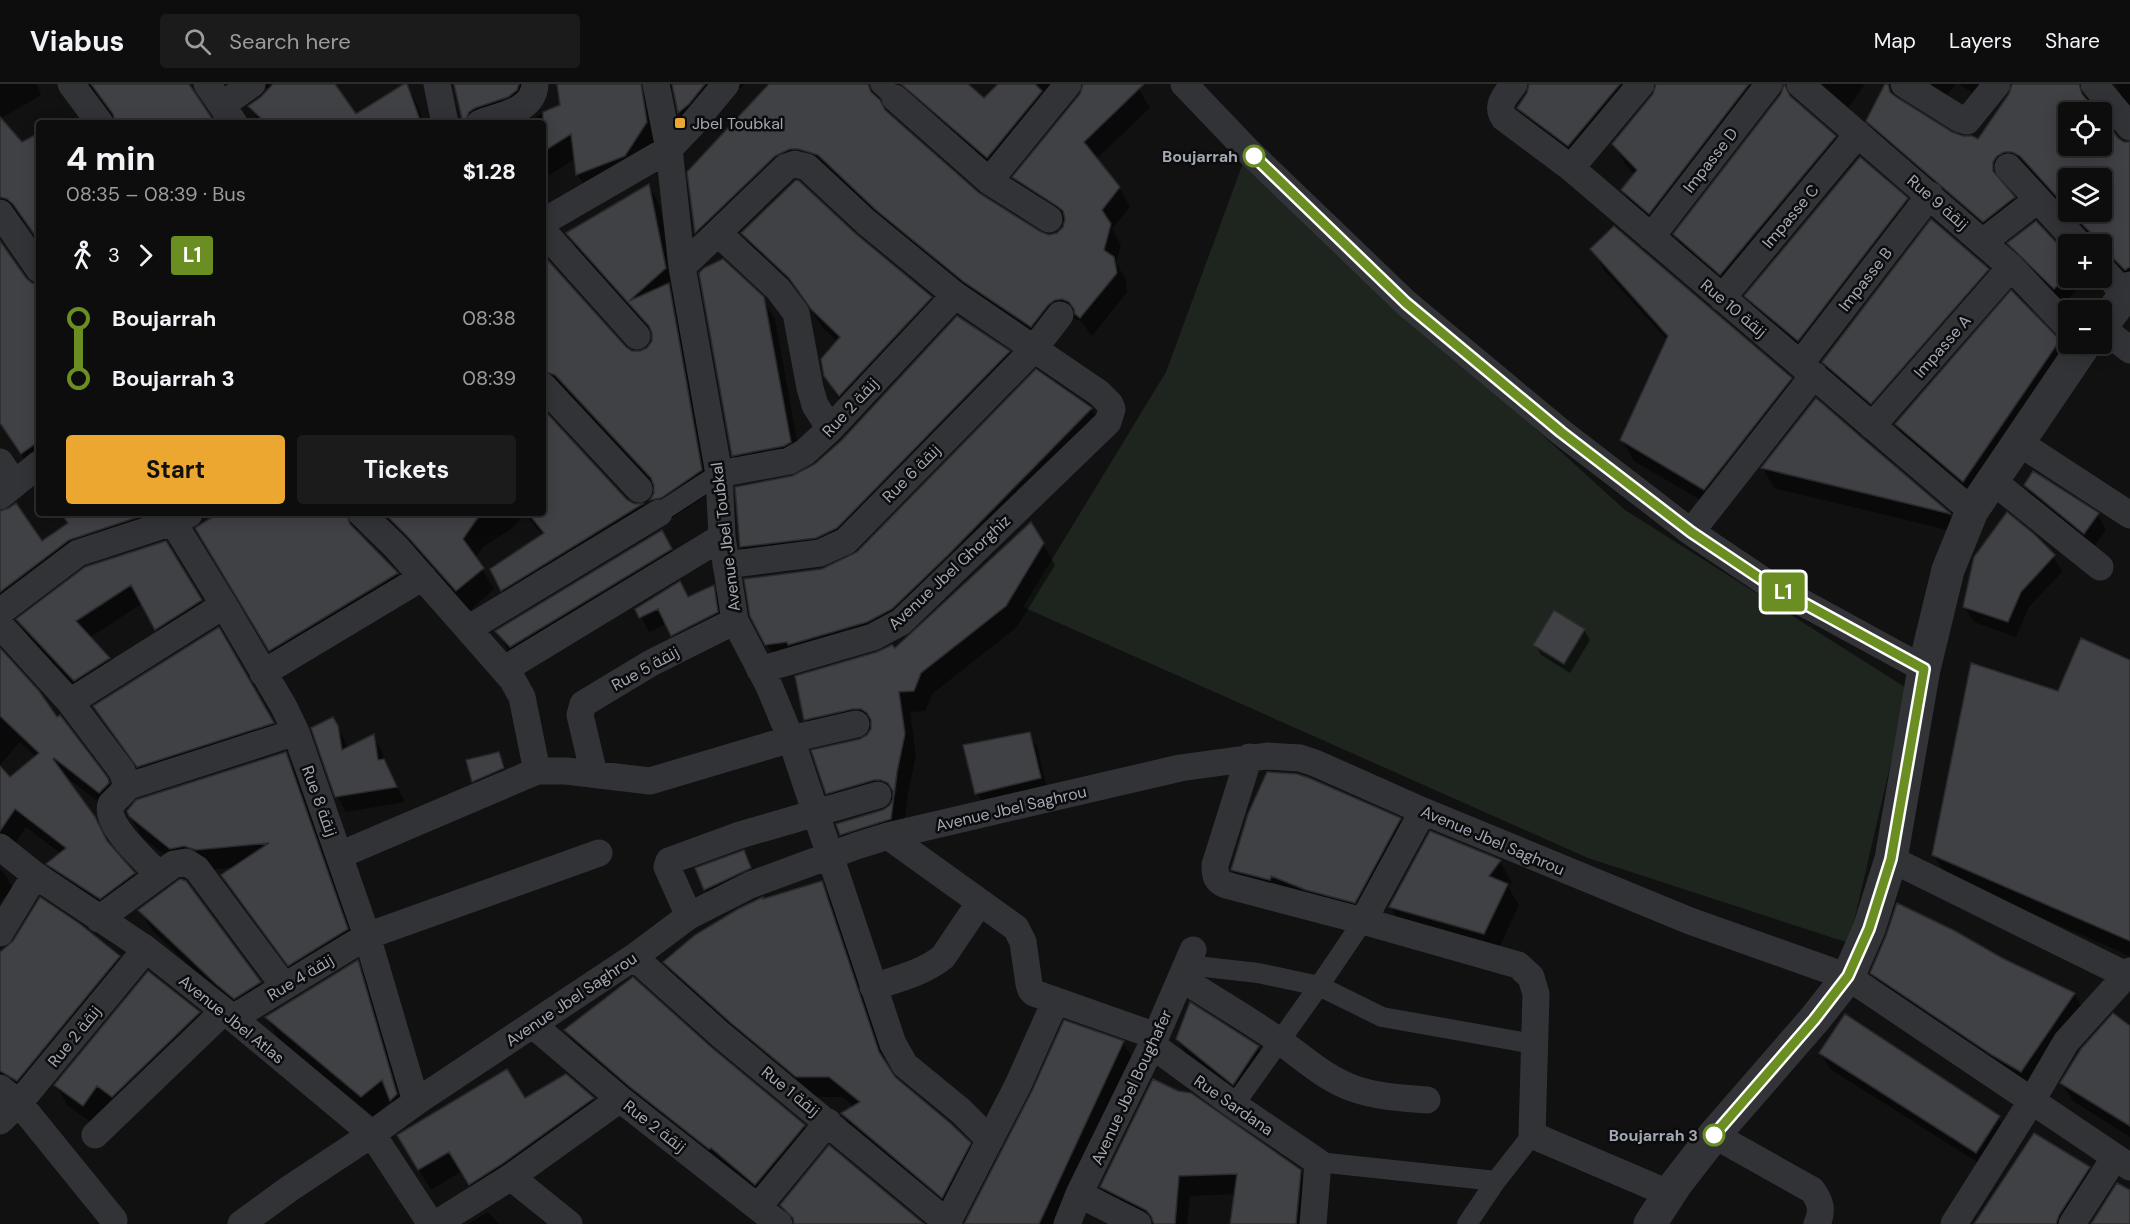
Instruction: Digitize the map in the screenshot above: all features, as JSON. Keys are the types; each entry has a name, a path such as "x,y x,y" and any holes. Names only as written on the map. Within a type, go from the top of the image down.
{"street":[{"path":"71,84 98,120"},
{"path":"221,104 252,84"},
{"path":"437,84 444,120"},
{"path":"488,120 528,104 535,93 536,84"},
{"name":"Avenue Jbel Toubkal","path":"656,84 669,149 682,267 719,474 722,537 735,621 777,703 791,739 893,1044 905,1065 961,1111 990,1140"},
{"path":"546,220 669,149 726,84"},
{"path":"1571,168 1641,84"},
{"name":"Impasse D","path":"1651,237 1769,84"},
{"name":"Rue 9 زنقة","path":"1800,84 2011,267 2058,316"},
{"path":"1904,84 1960,119 1967,121 1997,84"},
{"path":"2094,84 2130,127"},
{"path":"1190,86 1248,151 1406,303 1561,432 1691,532 1767,583 1924,669"},
{"path":"989,181 1056,88"},
{"path":"888,91 989,181 1049,219"},
{"name":"Rue 10 زنقة","path":"1507,94 1500,111 1504,118 1571,168 1972,511"},
{"name":"Impasse C","path":"1722,298 1858,134"},
{"path":"682,267 786,167 790,164 800,164 813,172 866,222 955,295 1033,350"},
{"path":"2008,167 2069,234"},
{"name":"Impasse B","path":"1691,532 1930,195"},
{"path":"1983,243 2037,200"},
{"path":"0,213 36,265"},
{"path":"718,233 778,289 796,313 810,388 815,405 830,429"},
{"path":"546,234 637,336"},
{"name":"Impasse A","path":"1872,426 2011,267"},
{"path":"2112,277 2128,291 2112,313"},
{"name":"Rue 2 زنقة","path":"719,474 789,461 805,452 830,429 955,295"},
{"name":"Rue 6 زنقة","path":"726,565 820,553 846,542 1033,350 1060,315"},
{"path":"2112,335 2130,350"},
{"name":"Avenue Jbel Ghorghiz","path":"760,670 873,637 901,622 1108,422 1112,410 1110,404 1100,393 1033,350"},
{"path":"1650,1224 1714,1135 1814,1020 1848,976 1869,929 1891,859 1924,669 1948,570 1972,511 2078,354"},
{"path":"546,389 639,489"},
{"path":"2018,442 2129,512"},
{"path":"5,481 36,466"},
{"path":"468,628 660,513 719,474"},
{"path":"1993,481 2100,567"},
{"path":"364,516 396,547 505,669 522,697 537,771"},
{"path":"0,612 78,553 182,518"},
{"name":"Rue 8 زنقة","path":"182,518 224,605 284,707 296,732 367,936 416,1102"},
{"path":"505,669 722,537"},
{"path":"263,673 423,578"},
{"path":"70,702 224,605"},
{"name":"Rue 5 زنقة","path":"594,774 583,732 580,711 583,704 651,663 735,621"},
{"path":"0,625 70,702 122,771 126,787"},
{"path":"340,855 537,771 594,774 650,781 791,739 856,724"},
{"path":"159,875 118,831 111,817 111,804 126,787 296,732"},
{"name":"Avenue Jbel Saghrou","path":"241,1224 416,1102 634,957 689,916 750,885 888,836 1180,768 1249,758 1283,756 1315,763 1423,812 1690,921 1848,976 2122,1162"},
{"path":"1249,758 1215,865 1218,882 1518,965 1531,977 1536,994 1532,1135 1496,1181 1467,1224"},
{"path":"689,916 667,867 669,861 740,835 878,795"},
{"path":"1234,1105 1363,921 1423,812"},
{"name":"Rue Sardana","path":"888,836 1016,928 1023,942 1031,990 1055,1002 1154,1040 1234,1105 1318,1162"},
{"name":"Avenue Jbel Atlas","path":"0,847 35,875 146,949 372,1134 431,1224"},
{"name":"Rue 4 زنقة","path":"95,1135 228,1014 285,986 367,936 599,853"},
{"path":"1891,859 2129,975 2066,1042 1954,1224"},
{"path":"99,919 174,864 189,863 197,868 285,986"},
{"path":"0,933 35,875"},
{"path":"873,987 928,968 936,963 943,957 980,902"},
{"name":"Rue 2 زنقة","path":"6,1104 146,949"},
{"name":"Rue 1 زنقة","path":"634,957 721,1035 948,1223"},
{"path":"1187,964 1258,974 1319,986 1382,1017 1534,1044"},
{"path":"1187,964 1280,1041 1323,1073 1354,1089 1393,1097 1427,1100"},
{"name":"Avenue Jbel Boughafer","path":"1067,1224 1079,1194 1154,1040 1187,964"},
{"path":"948,1223 1055,1002"},
{"name":"Rue 2 زنقة","path":"533,1025 620,1099 779,1224"},
{"path":"436,1224 512,1177 620,1099"},
{"path":"6,1104 114,1220"},
{"path":"758,1207 828,1122"},
{"path":"1532,1135 1670,1194"},
{"path":"1714,1135 1812,1190 1819,1199 1821,1209 1817,1224"},
{"path":"1313,1224 1318,1162 1496,1181"},
{"path":"2072,1224 2122,1162"},
{"path":"512,1177 568,1224"},
{"path":"1079,1194 1138,1224"}],"shaded area":[{"path":"1243,163 1625,510 1908,689 1849,943 1588,858 1023,607 1166,372"}],"building":[{"path":"91,84 189,84 213,120 114,120 113,114"},
{"path":"273,84 335,84 356,114 407,84 420,120 263,120 248,106 261,97"},
{"path":"454,84 519,84 517,90 508,97 475,108 469,112 466,120 462,120"},
{"path":"557,84 641,84 647,122 625,156 576,175 571,134 546,150 546,120 543,120 543,112 560,105"},
{"path":"672,84 705,84 689,104 678,113"},
{"path":"769,84 868,84 871,92 880,100 885,110 979,193 1049,235 1057,233 1063,227 1065,219 1063,211 1012,177 1080,94 1083,84 1144,84 1084,142 1120,187 1102,210 1111,224 1104,250 1114,257 1117,273 1080,318 1075,314 1069,302 1062,299 1055,300 1048,305 1031,327 964,282 876,210 818,155 798,149 790,149 775,156 695,233 687,172"},
{"path":"901,84 968,84 984,98 998,84 1035,84 1042,91 987,158"},
{"path":"1529,84 1620,84 1568,146 1517,108 1527,93"},
{"path":"1656,84 1749,84 1649,214 1621,190 1637,170 1612,144 1653,94"},
{"path":"1784,84 1790,96 1836,136 1720,275 1673,234 1781,94"},
{"path":"1885,84 1888,84 1890,92 1896,97 1952,132 1978,139 2009,94 2012,84 2079,84 2082,94 2089,102 2058,102 2058,156 2112,156 2112,130 2124,142 2130,142 2130,267 2125,270 2112,258 2112,234 2091,234 2080,222 2112,222 2112,168 2058,168 2058,198 2020,156 2012,152 2004,152 1993,162 1993,171 2015,197 1983,222 1866,121"},
{"path":"0,117 22,142 36,135 36,237 13,204 0,197"},
{"path":"1860,157 1908,198 1798,341 1744,296"},
{"path":"796,180 856,234 932,297 839,396 824,376 821,359 840,337 811,309 789,278 741,233"},
{"path":"649,184 666,268 629,301 669,283 702,470 661,498 650,500 654,493 651,478 555,375 546,372 546,258 626,347 632,351 640,351 647,348 652,341 649,326 566,233"},
{"path":"1931,219 1989,269 1871,404 1822,362"},
{"path":"2036,221 2058,244 2058,285 2054,289 2007,243"},
{"path":"1614,226 1792,378 1704,490 1620,440 1668,336 1590,249"},
{"path":"0,241 26,278 36,284 36,443 21,454 0,423"},
{"path":"723,259 764,297 791,442 784,446 732,456 699,273"},
{"path":"2011,290 2058,338 2058,343 1963,482 1895,424"},
{"path":"957,316 1010,351 837,528 816,538 740,547 735,487 792,476 815,464 842,440"},
{"path":"1036,369 1092,408 892,609 867,622 788,645 787,642 765,645 750,616 744,579 822,569 857,552"},
{"path":"1816,398 1862,438 1951,514 1761,468"},
{"path":"546,412 627,500 635,504 644,503 501,591 490,569 544,533 530,516 546,516"},
{"path":"2033,471 2099,513 2084,534 2024,485"},
{"path":"16,503 42,541 68,523 63,516 141,516 69,540 0,592 0,511"},
{"path":"2007,512 2055,555 2021,592 2008,622 1963,607 1974,557"},
{"path":"214,516 347,516 350,524 398,573 269,651 195,528"},
{"path":"387,516 479,516 463,539 484,568 456,591"},
{"path":"1031,522 1044,543 1006,606 921,673 914,691 899,692 905,734 891,819 840,835 836,824 883,810 890,805 893,791 888,783 874,780 826,794 811,750 860,739 871,729 871,720 861,709 853,709 804,720 795,676 877,652 892,645 895,648"},
{"path":"662,530 672,549 510,647 495,631"},
{"path":"166,541 202,600 155,630 131,585 76,621 110,658 74,681 16,619 85,567"},
{"path":"680,581 688,597 714,585 718,612 671,636 658,609 639,618 635,609"},
{"path":"1554,610 1585,629 1564,664 1533,645"},
{"path":"219,627 274,723 137,767 93,706"},
{"path":"2081,638 2130,660 2130,941 1932,855 1971,663 2058,691"},
{"path":"0,648 39,691 57,717 60,715 108,778 109,783 99,793 53,759 95,817 107,841 135,873 100,899 46,864 66,848 15,809 0,831 0,766 10,777 39,753 0,716"},
{"path":"333,717 338,726 342,750 374,734 378,760 384,759 397,787 335,797 311,728"},
{"path":"1030,732 1041,778 975,794 963,745"},
{"path":"286,752 348,929 288,966 221,875 269,843 196,850 184,846 170,849 129,816 127,811 136,800"},
{"path":"499,752 504,768 472,782 466,760"},
{"path":"1267,772 1297,774 1309,778 1401,818 1355,903 1306,890 1271,876 1270,880 1231,870 1248,814"},
{"path":"1430,831 1501,860 1489,876 1508,884 1484,934 1389,907"},
{"path":"744,850 751,868 704,890 695,868"},
{"path":"180,879 186,881 261,982 234,999 138,910"},
{"path":"822,881 879,1052 895,1077 971,1143 942,1198 841,1113 860,1102 829,1077 796,1077 663,962 695,935 738,909 763,897 763,899"},
{"path":"40,897 80,924 120,956 17,1081 0,1071 0,952 13,941"},
{"path":"1897,903 2075,993 2021,1072 1870,973"},
{"path":"358,960 397,1094 390,1101 382,1080 361,1097 265,1017"},
{"path":"148,971 200,1012 112,1097 97,1086 83,1106 54,1085"},
{"path":"633,977 711,1047 805,1125 755,1185 711,1148 709,1149 630,1087 564,1030"},
{"path":"1190,1002 1259,1046 1233,1085 1176,1039"},
{"path":"2113,1013 2130,1026 2130,1126 2060,1083 2081,1049"},
{"path":"1845,1014 2000,1116 1976,1153 1819,1053"},
{"path":"1064,1020 1124,1041 1039,1224 964,1224 1032,1091"},
{"path":"507,1069 525,1098 566,1074 594,1098 469,1185 449,1152 418,1170 397,1135"},
{"path":"1153,1079 1178,1091 1191,1093 1301,1170 1296,1224 1230,1224 1237,1174 1179,1176 1175,1224 1154,1224 1146,1210 1100,1187"},
{"path":"2034,1133 2090,1167 2059,1215 2056,1224 1974,1224"},
{"path":"829,1145 924,1224 794,1224 793,1218 780,1205"},
{"path":"2117,1183 2130,1190 2130,1224 2091,1224"}],"bus line":[{"name":"L1","path":"1254,156 1406,303 1561,432 1691,532 1767,583 1924,669 1891,859 1869,929 1848,976 1814,1020 1714,1135"}],"place":[{"name":"Jbel Toubkal","path":"680,123"},
{"name":"Boujarrah","path":"1254,156"},
{"name":"Boujarrah 3","path":"1714,1135"}]}
